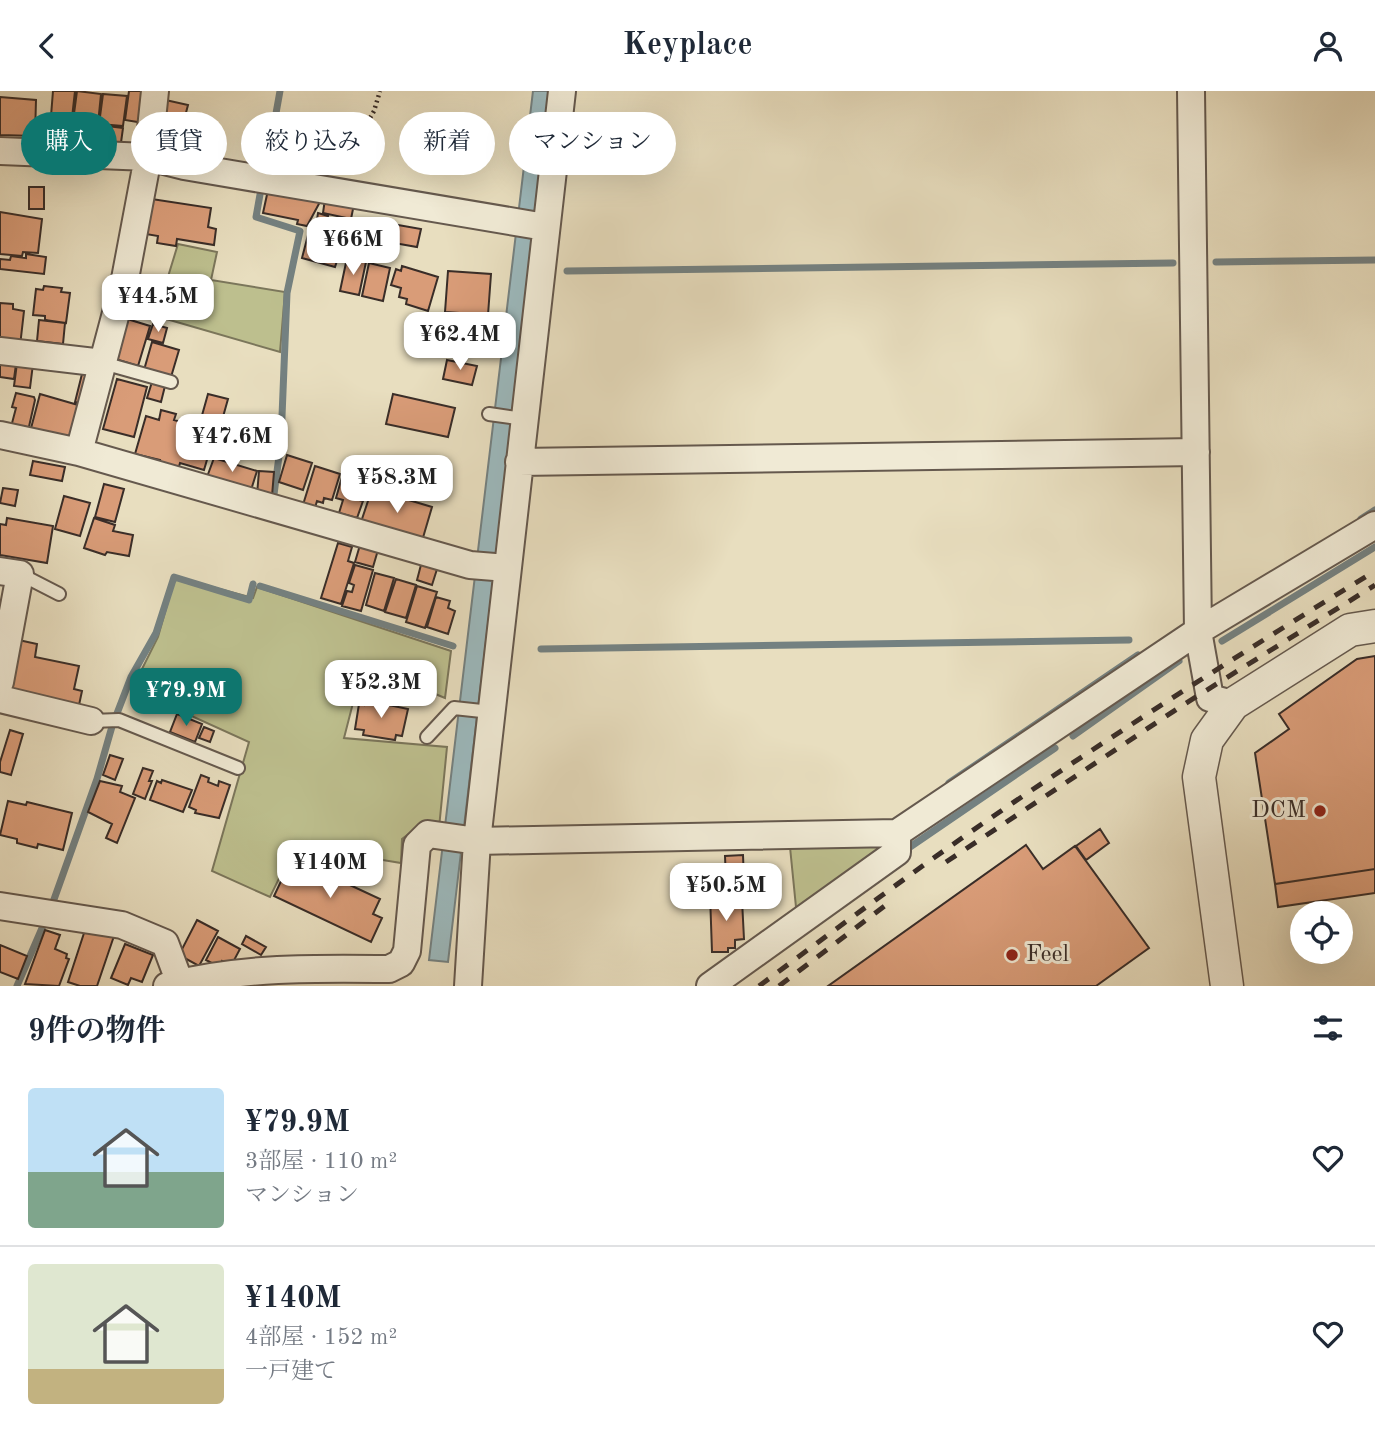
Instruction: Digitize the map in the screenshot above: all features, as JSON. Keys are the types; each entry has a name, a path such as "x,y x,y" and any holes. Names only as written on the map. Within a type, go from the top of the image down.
{"street":[{"path":"153,112 155,91"},
{"path":"468,986 472,840 503,568 519,462 532,225 562,91"},
{"path":"1191,91 1198,631 1210,698 1233,704"},
{"path":"0,151 131,156"},
{"path":"227,173 532,225"},
{"path":"79,452 125,279 145,175"},
{"path":"0,351 103,363"},
{"path":"0,435 79,452 470,565 503,568"},
{"path":"519,462 1196,452"},
{"path":"0,906 122,925 165,943 174,984 243,973 306,968 389,969 401,963 407,951 417,845 428,834 472,840 897,833 1198,631 1375,525"},
{"path":"0,683 10,572"},
{"path":"1227,986 1199,777 1207,740 1233,704 1350,630 1375,626"},
{"path":"0,699 91,722"},
{"path":"710,986 897,852 897,833"}],"lane":[{"path":"103,363 171,382"},
{"path":"489,414 520,418"},
{"path":"10,572 59,594"},
{"path":"426,737 454,708 487,712"},
{"path":"91,722 119,720 238,768"}],"path":[{"path":"329,188 374,111 380,91"}],"green space":[{"path":"178,244 217,252 211,280 285,292 280,352 156,316"},
{"path":"175,577 253,598 257,587 451,651 445,698 363,664 344,738 447,747 439,828 419,826 402,839 401,863 365,857 349,881 291,854 270,897 212,871 249,742 132,689 158,637"},
{"path":"883,843 888,847 797,917 790,847"}],"water":[{"path":"533,91 551,91 549,112 530,112"},
{"path":"523,175 541,175 448,962 429,960"}],"building":[{"path":"53,91 75,91 73,112 51,112"},
{"path":"77,91 101,94 99,112 74,112"},
{"path":"129,91 147,91 145,112 131,112 131,121 125,120"},
{"path":"103,94 127,96 123,126 117,126 117,112 101,112"},
{"path":"0,97 36,100 36,112 21,112 21,136 0,135"},
{"path":"161,99 188,105 186,112 158,112"},
{"path":"117,127 123,128 120,150 117,150"},
{"path":"29,187 44,187 44,209 29,209"},
{"path":"268,190 321,200 307,226 297,224 298,220 263,213"},
{"path":"145,198 211,208 208,227 216,229 214,245 177,239 176,246 157,243 158,236 140,233"},
{"path":"325,199 354,204 351,219 323,213"},
{"path":"0,212 42,219 38,253 23,252 22,256 0,254"},
{"path":"318,213 328,216 326,227 316,226"},
{"path":"398,225 421,229 417,247 394,243"},
{"path":"316,227 345,236 335,267 302,258 308,235 313,237"},
{"path":"26,254 46,257 44,274 0,269 0,259 10,260 11,256 26,258"},
{"path":"347,258 366,262 359,295 340,291"},
{"path":"369,263 390,268 383,301 362,296"},
{"path":"402,266 438,277 428,311 406,304 407,299 399,297 401,288 391,285 396,269 401,271"},
{"path":"448,271 491,274 488,315 445,312"},
{"path":"44,286 62,288 61,292 70,293 66,323 33,315 36,289 43,290"},
{"path":"139,289 157,294 151,314 133,309"},
{"path":"0,303 13,304 13,309 24,311 20,346 0,344"},
{"path":"124,318 150,326 138,366 112,358"},
{"path":"39,320 65,323 63,344 37,341"},
{"path":"153,324 167,328 163,343 148,339"},
{"path":"152,342 179,350 171,377 144,370"},
{"path":"0,355 17,357 14,379 0,377"},
{"path":"447,360 477,366 472,385 443,379"},
{"path":"17,363 33,364 30,388 14,386"},
{"path":"83,370 95,373 87,405 75,402"},
{"path":"117,379 147,387 134,437 103,429"},
{"path":"152,382 165,386 161,402 147,398"},
{"path":"16,393 34,397 35,400 28,431 11,427 16,408 12,407"},
{"path":"40,394 78,405 69,442 30,432"},
{"path":"208,394 228,399 219,431 199,426"},
{"path":"393,394 455,408 448,437 386,424"},
{"path":"161,410 176,414 174,420 205,428 200,443 211,446 204,470 180,463 178,470 159,465 160,460 135,454 146,416 159,420"},
{"path":"287,455 312,463 303,490 279,482"},
{"path":"214,458 257,471 251,490 207,477"},
{"path":"33,461 65,467 62,481 30,475"},
{"path":"315,466 340,474 332,500 324,498 323,503 317,501 314,511 302,508"},
{"path":"259,471 274,472 272,496 257,495"},
{"path":"342,477 364,483 359,500 363,501 357,518 339,513 343,500 336,498"},
{"path":"104,484 124,489 115,522 95,517"},
{"path":"3,488 18,490 15,506 0,503"},
{"path":"372,489 432,507 422,541 361,522"},
{"path":"64,496 90,503 80,536 55,529"},
{"path":"7,518 53,526 47,563 0,555 0,524 6,525"},
{"path":"94,518 115,525 113,531 133,535 129,556 107,552 105,555 84,548"},
{"path":"338,543 352,547 348,561 354,563 341,604 321,598"},
{"path":"360,545 378,550 373,567 355,562"},
{"path":"422,561 438,566 432,585 417,580"},
{"path":"355,565 373,570 361,611 342,606 347,591 352,592 354,585 349,583"},
{"path":"375,573 394,578 384,611 366,605"},
{"path":"396,579 416,585 406,618 385,612"},
{"path":"417,586 437,592 425,628 406,622"},
{"path":"436,597 450,601 448,608 455,611 448,634 427,627"},
{"path":"14,639 37,644 35,657 79,666 74,689 82,691 79,705 7,689"},
{"name":"DCM","path":"1375,656 1375,869 1275,884 1255,753 1289,729 1279,714 1357,659"},
{"path":"365,700 408,709 402,736 396,735 395,740 363,735 364,730 355,729 359,704 364,705"},
{"path":"177,714 202,724 195,742 170,732"},
{"path":"204,727 214,731 210,742 199,738"},
{"path":"10,730 23,734 11,775 0,772 0,762"},
{"path":"110,755 123,759 115,780 103,775"},
{"path":"143,768 153,771 145,799 133,794"},
{"path":"201,775 218,786 219,781 230,785 219,818 195,813 196,810 189,807"},
{"path":"162,780 192,790 183,812 150,800 157,781 161,783"},
{"path":"100,781 122,786 120,792 135,798 117,843 106,838 112,824 88,812"},
{"path":"8,801 26,805 27,802 72,813 63,850 38,844 37,848 0,835"},
{"path":"1100,829 1109,843 1086,860 1076,846"},
{"path":"1026,845 1043,869 1075,846 1149,948 1096,986 828,986"},
{"path":"743,855 744,881 726,881 725,856"},
{"path":"292,858 380,899 373,914 382,918 371,942 274,896"},
{"path":"1375,869 1375,893 1320,901 1290,901 1290,905 1278,907 1275,884"},
{"path":"723,893 723,901 742,900 744,939 735,940 735,948 728,948 728,952 712,952 710,894"},
{"path":"197,920 218,931 199,966 179,955"},
{"path":"86,927 114,936 97,986 80,986 68,982"},
{"path":"45,930 60,935 55,949 67,954 66,958 69,959 59,986 25,984"},
{"path":"246,936 266,947 261,955 242,944"},
{"path":"218,937 240,949 231,966 222,961 219,967 206,960"},
{"path":"125,944 153,955 142,982 131,978 128,985 111,978"},
{"path":"0,945 27,956 18,979 0,972"}],"waterway":[{"path":"276,112 280,91"},
{"path":"261,189 256,217 300,231 287,293 281,441 273,502"},
{"path":"1216,262 1375,260"},
{"path":"567,271 1173,263"},
{"path":"1361,519 1375,510"},
{"path":"1222,641 1375,547"},
{"path":"116,716 131,677 156,633 174,577 249,600 253,584"},
{"path":"260,586 453,646"},
{"path":"541,649 1129,640"},
{"path":"949,783 1138,655"},
{"path":"1073,736 1179,661"},
{"path":"52,905 97,779 113,723"},
{"path":"910,847 1055,748"},
{"path":"17,986 46,919"}],"railway":[{"path":"759,986 925,864 1026,794 1375,571"},
{"path":"946,862 1183,705 1375,585"},
{"path":"779,986 886,905"}],"place":[{"name":"DCM","path":"1320,811"},
{"name":"Feel","path":"1012,955"}]}
